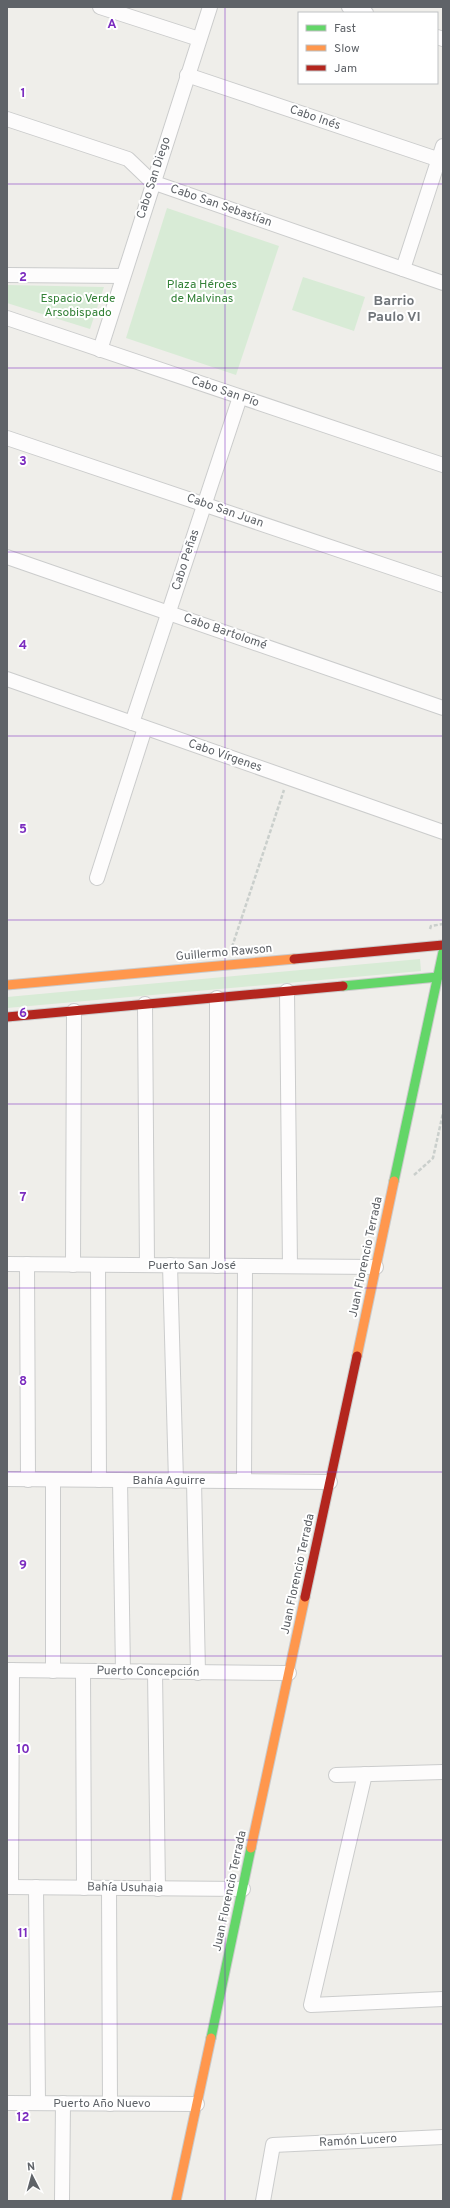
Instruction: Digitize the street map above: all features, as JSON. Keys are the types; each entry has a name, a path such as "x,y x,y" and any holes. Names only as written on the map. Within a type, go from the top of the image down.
{"street":[{"path":"100,7 199,39"},
{"name":"Cabo San Diego","path":"100,350 152,182 210,7"},
{"path":"349,7 363,12"},
{"name":"Cabo Inés","path":"187,75 441,161"},
{"name":"Cabo San Sebastían","path":"7,119 128,159 152,182 443,282"},
{"path":"403,269 441,161 443,146"},
{"path":"7,275 123,276"},
{"name":"Cabo San Pío","path":"7,318 443,465"},
{"name":"Cabo Peñas","path":"98,878 168,613 240,396"},
{"name":"Cabo San Juan","path":"7,438 443,585"},
{"name":"Cabo Bartolomé","path":"7,557 443,708"},
{"name":"Cabo Vírgenes","path":"7,679 443,832"},
{"name":"Guillermo Rawson","path":"7,985 443,945"},
{"name":"Juan Florencio Terrada","path":"176,2201 443,952"},
{"path":"7,1017 438,977"},
{"path":"287,991 290,1266"},
{"path":"216,1266 217,998"},
{"path":"145,1004 147,1265"},
{"path":"73,1265 74,1011"},
{"name":"Puerto San José","path":"7,1264 376,1267"},
{"path":"27,1264 28,1480"},
{"path":"98,1265 99,1480"},
{"path":"170,1266 176,1481"},
{"path":"244,1266 244,1481"},
{"name":"Bahía Aguirre","path":"7,1479 330,1482"},
{"path":"53,1480 53,1671"},
{"path":"120,1480 123,1672"},
{"path":"194,1481 198,1673"},
{"path":"9,1887 10,1670"},
{"name":"Puerto Concepción","path":"10,1670 289,1673"},
{"path":"83,1671 84,1888"},
{"path":"155,1672 158,1888"},
{"path":"336,1775 443,1772"},
{"path":"365,1774 311,2005 443,1999"},
{"name":"Bahía Usuhaia","path":"9,1887 243,1889"},
{"path":"36,1887 38,2103"},
{"path":"109,1888 110,2104"},
{"name":"Puerto Año Nuevo","path":"7,2103 197,2104"},
{"path":"62,2201 63,2103"},
{"name":"Ramón Lucero","path":"263,2201 274,2145 443,2137"}],"path":[{"path":"226,965 288,778"},
{"path":"412,1177 433,1158 443,1113"}],"green space":[{"name":"Plaza Héroes de Malvinas","path":"167,208 279,246 236,375 126,338"},
{"path":"303,277 365,297 354,331 292,310"},
{"name":"Espacio Verde Arsobispado","path":"7,285 104,287 90,329 7,303"},
{"path":"420,959 421,971 7,1008 7,997"}],"traffic: fast":[{"path":"394,1181 443,952"},
{"path":"343,986 438,977"},
{"path":"211,2038 251,1848"}],"traffic: slow":[{"path":"7,985 294,959"},
{"path":"357,1356 394,1181"},
{"path":"251,1848 305,1597"},
{"path":"176,2201 211,2038"}],"traffic: jam":[{"path":"294,959 443,945"},
{"path":"7,1017 343,986"},
{"path":"305,1597 357,1356"}],"district":[{"name":"Barrio Paulo VI","path":"394,310"}]}
